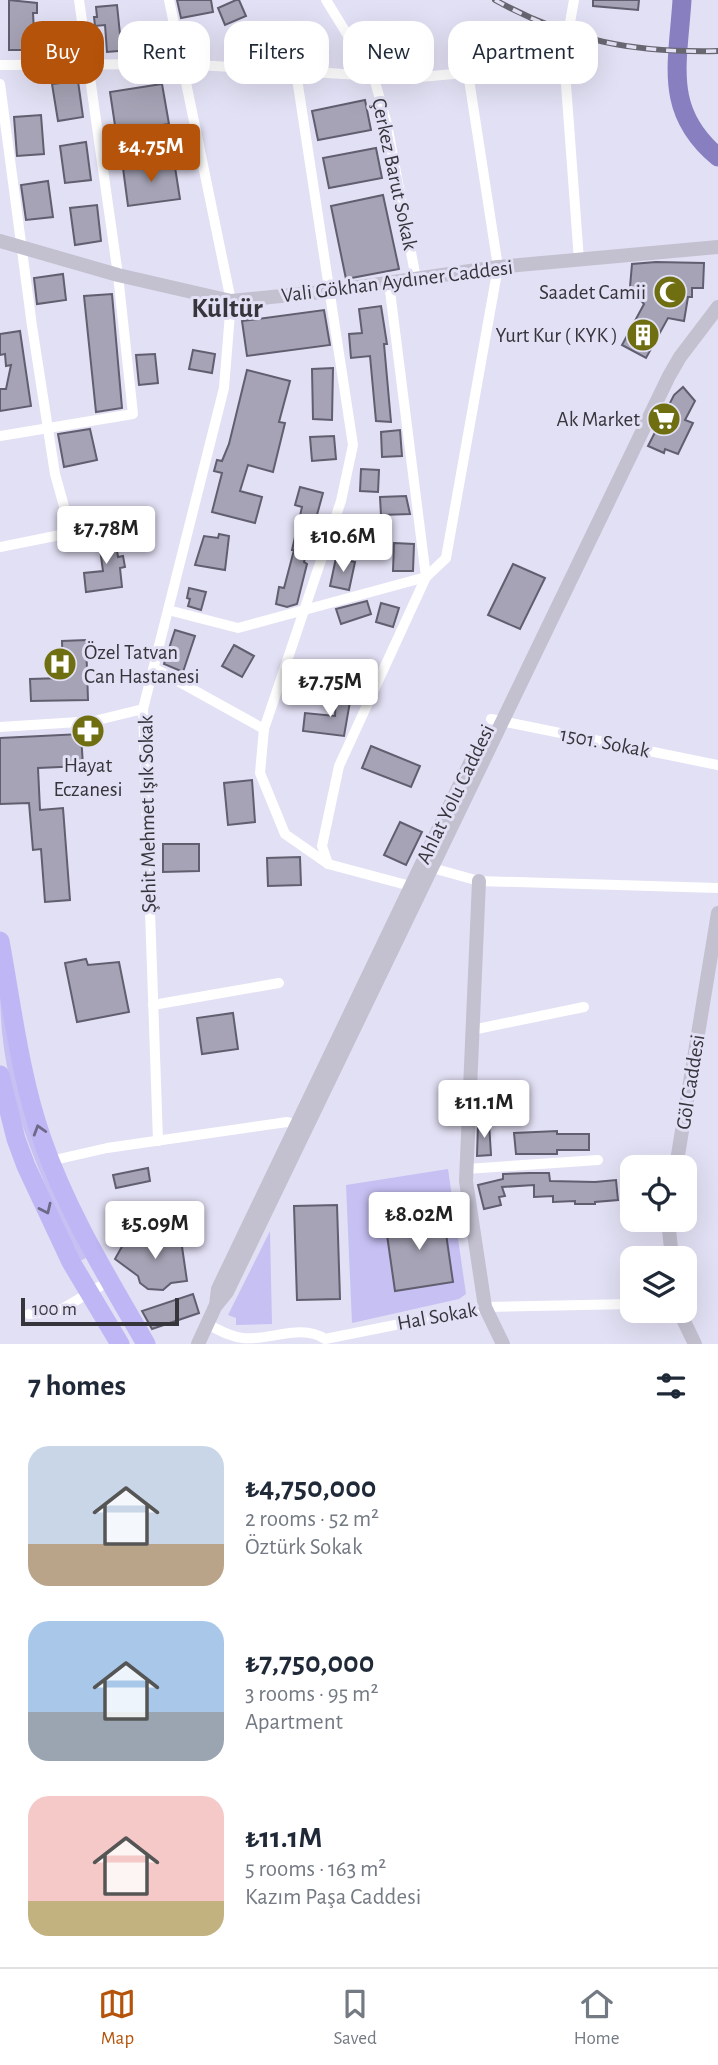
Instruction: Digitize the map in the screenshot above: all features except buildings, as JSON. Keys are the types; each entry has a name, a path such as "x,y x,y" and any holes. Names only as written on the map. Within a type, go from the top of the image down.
{"highway":[{"path":"0,941 25,1075 41,1139 94,1255 146,1344"},
{"path":"0,1075 26,1167 71,1262 120,1344"}],"street":[{"path":"79,0 82,21"},
{"name":"Şehit Mehmet Işık Sokak","path":"169,0 173,21"},
{"name":"Çerkez Barut Sokak","path":"326,0 343,28"},
{"path":"571,21 574,0"},
{"path":"0,65 21,65"},
{"path":"0,84 55,474 67,517 65,530 60,534 0,547"},
{"path":"0,436 133,414 118,275 92,84"},
{"name":"Şehit Mehmet Işık Sokak","path":"158,1141 143,709 224,387 231,301 185,84"},
{"path":"298,84 353,446 341,501 264,729 260,772 285,834 328,864 416,887"},
{"name":"Çerkez Barut Sokak","path":"376,84 387,124 416,279"},
{"path":"328,864 321,846 339,766 426,577 446,558 498,267 470,84"},
{"path":"566,84 579,260"},
{"name":"Vali Gökhan Aydıner Caddesi","path":"0,241 118,275 231,301 331,291 498,267 718,247"},
{"path":"389,283 426,577"},
{"name":"Ahlat Yolu Caddesi","path":"578,551 666,363 718,293"},
{"name":"Ahlat Yolu Caddesi","path":"198,1344 215,1307 228,1292 301,1127 578,551 674,365 718,307"},
{"path":"168,610 238,628 426,577"},
{"path":"154,668 264,729"},
{"path":"0,727 94,720 143,709"},
{"name":"1501. Sokak","path":"496,720 718,765"},
{"path":"426,866 479,881 718,888"},
{"path":"479,881 466,1181 485,1307 503,1344"},
{"name":"Göl Caddesi","path":"678,1155 718,913"},
{"path":"0,971 20,967"},
{"path":"153,1005 279,983"},
{"path":"472,1030 584,1007"},
{"path":"50,1161 107,1148 287,1122 301,1127"},
{"path":"466,1169 598,1160"},
{"path":"29,1314 62,1309 88,1291 109,1281"},
{"name":"Hal Sokak","path":"207,1324 234,1337 302,1333 316,1334 326,1342 485,1307 620,1304"},
{"path":"685,1323 695,1344"}],"shaded area":[{"path":"0,991 60,1207 86,1258 80,1261 36,1163 14,1098 2,1029"},
{"path":"448,1169 466,1294 459,1299 352,1323 346,1185"},
{"path":"270,1231 272,1324 236,1325 236,1318 228,1315"}],"waterway":[{"path":"682,0 677,66 681,104 700,140 718,157"}],"railway":[{"path":"495,0 549,26 603,42 658,50 718,51"}],"place":[{"name":"Saadet Camii","path":"670,292"},
{"name":"Yurt Kur ( KYK )","path":"643,335"},
{"name":"Ak Market","path":"664,419"},
{"name":"Özel Tatvan Can Hastanesi","path":"60,664"},
{"name":"Hayat Eczanesi","path":"88,731"}],"district":[{"name":"Kültür","path":"227,307"}]}
